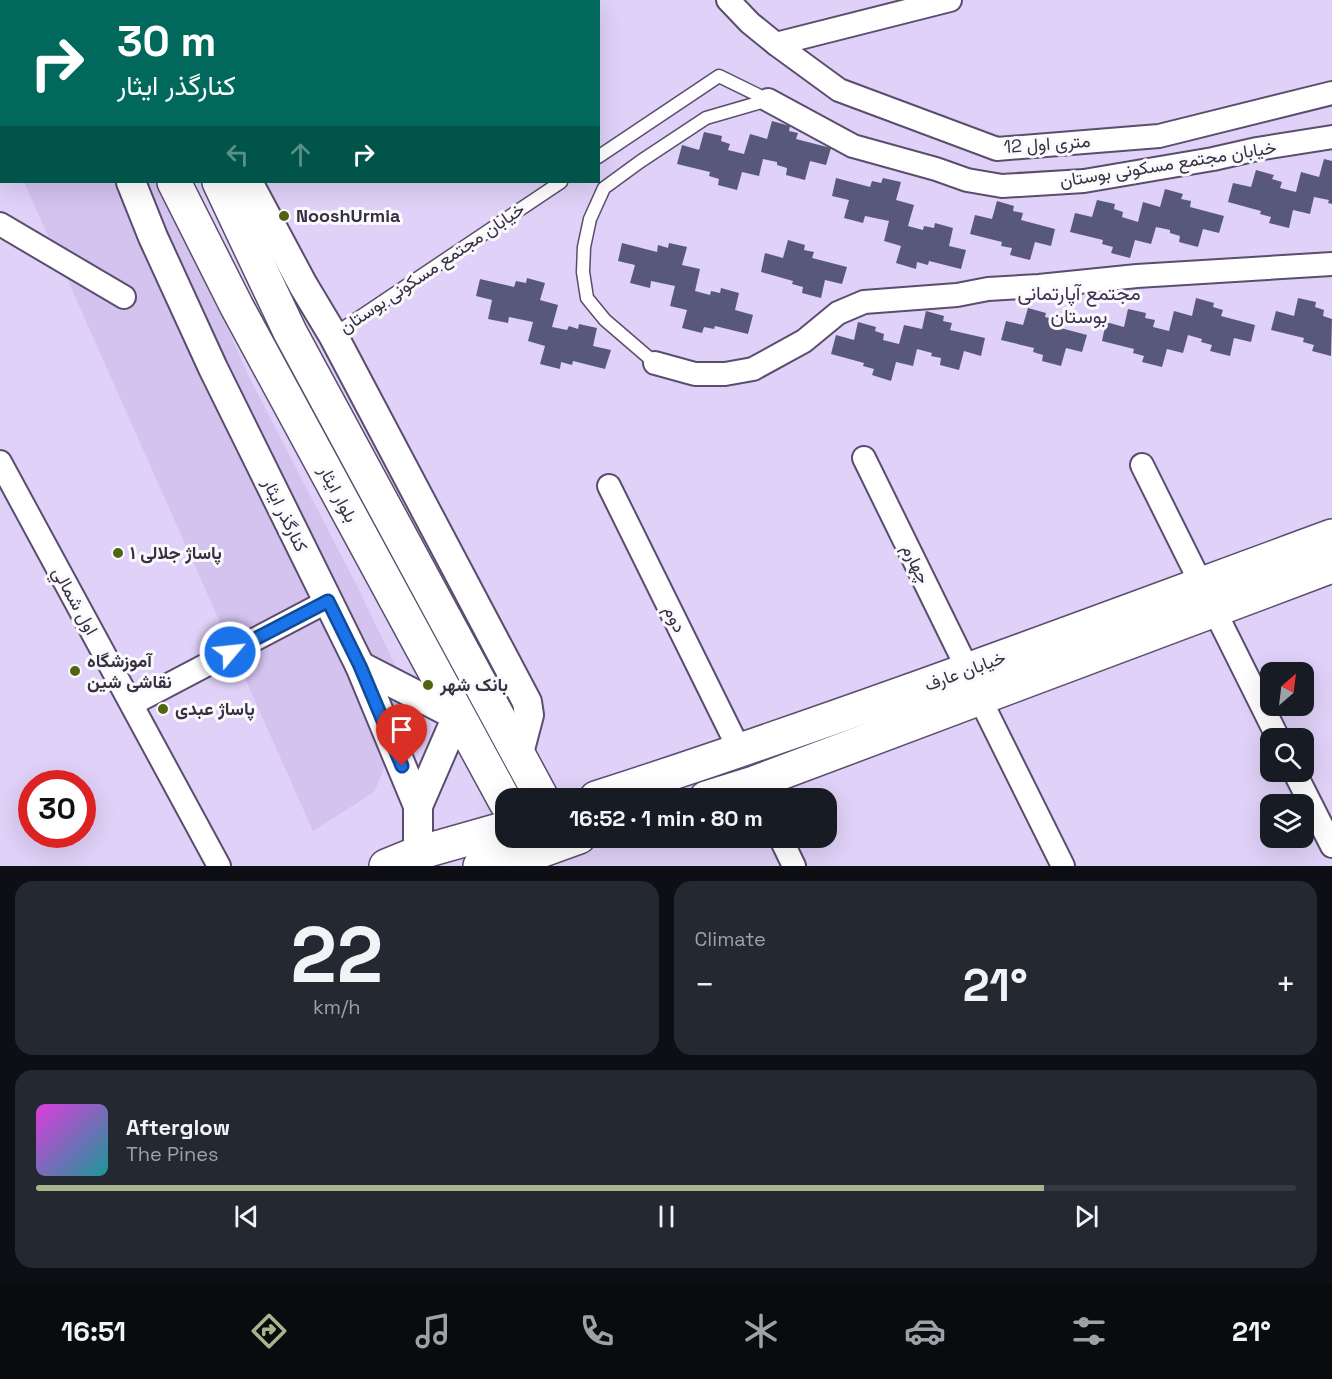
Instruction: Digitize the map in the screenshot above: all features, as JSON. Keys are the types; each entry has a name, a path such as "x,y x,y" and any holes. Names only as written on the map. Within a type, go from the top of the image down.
{"main road":[{"name":"بلوار ایثار","path":"175,183 237,307 498,788"},
{"name":"بلوار ایثار","path":"219,183 290,332 537,788"},
{"name":"خیابان عارف","path":"627,788 740,751 974,685 1208,596 1332,536"},
{"name":"خیابان عارف","path":"1208,596 1332,566"},
{"name":"خیابان عارف","path":"763,788 974,685"},
{"path":"387,866 417,854 495,831"},
{"path":"480,866 554,848"}],"street":[{"name":"12 متری اول","path":"728,0 750,23 839,90 997,149 1159,136 1332,93"},
{"path":"776,44 950,0"},
{"name":"خیابان مجتمع مسکونی بوستان","path":"768,100 853,146 967,180 1002,186 1084,181 1332,137"},
{"name":"کنارگذر ایثار","path":"131,183 153,237 213,368 360,666 418,806 417,854"},
{"path":"249,183 303,285 333,335 527,702 529,715 519,753"},
{"path":"0,224 124,297"},
{"path":"656,363 695,374 725,374 753,369 804,341 838,313 864,302 957,295 988,289 1137,276 1332,264"},
{"name":"چهارم","path":"864,458 1063,866"},
{"name":"اول شمالي","path":"0,462 219,866"},
{"path":"1142,465 1273,728"},
{"name":"دوم","path":"609,486 740,751"},
{"path":"132,704 328,601"},
{"path":"360,666 457,716 418,806"},
{"path":"1300,782 1332,846"},
{"path":"785,848 794,866"}],"lane":[{"name":"خیابان مجتمع مسکونی بوستان","path":"600,156 719,76 768,100"},
{"path":"656,363 605,320 587,298 583,272 584,247 590,219 604,188 640,161 706,118 768,100"},
{"name":"خیابان مجتمع مسکونی بوستان","path":"333,335 560,183"}],"shaded area":[{"path":"24,183 164,183 248,375 357,586 400,675 407,715 374,792 313,831"}],"building":[{"path":"772,121 790,126 789,131 798,133 796,139 831,148 826,165 810,161 805,180 786,175 787,168 777,165 777,162 763,159 759,176 742,172 737,190 718,185 719,179 709,176 710,172 677,164 682,145 699,150 704,132 722,136 721,141 730,144 728,150 744,154 750,134 767,139"},
{"path":"1324,159 1332,161 1332,204 1328,203 1329,200 1314,197 1310,214 1293,210 1289,228 1269,223 1271,217 1260,214 1261,211 1228,202 1233,183 1251,187 1256,170 1274,175 1272,179 1282,182 1280,188 1296,192 1301,172 1319,177"},
{"path":"836,178 870,187 872,181 881,183 883,178 901,182 896,200 914,205 908,226 923,230 924,226 934,228 935,223 953,228 949,246 966,250 961,269 929,261 928,265 917,262 916,269 896,263 901,246 884,241 889,221 865,216 863,223 844,218 849,200 832,196"},
{"path":"1165,189 1183,194 1181,199 1191,201 1190,207 1224,216 1219,233 1203,229 1198,247 1179,242 1180,236 1170,233 1170,230 1156,227 1151,244 1135,240 1130,258 1111,253 1113,247 1102,244 1103,240 1070,232 1075,213 1092,217 1097,200 1115,204 1114,209 1123,212 1122,217 1138,222 1143,202 1160,207"},
{"path":"997,201 1014,206 1013,211 1023,213 1021,220 1055,229 1051,246 1035,242 1030,260 1010,255 1012,248 1001,246 1002,242 970,234 975,215 992,219"},
{"path":"788,240 805,245 804,250 814,252 812,258 847,267 842,284 825,280 821,298 802,293 803,287 792,284 793,281 761,272 765,253 783,258"},
{"path":"622,243 657,252 658,245 668,248 669,243 687,247 682,265 700,269 695,291 710,295 711,291 720,293 721,288 739,293 735,310 753,315 748,334 715,326 714,329 704,327 702,333 682,328 687,310 670,306 675,286 651,281 650,288 630,283 635,265 618,261"},
{"path":"527,278 545,283 540,300 558,305 552,327 567,330 569,326 578,329 579,324 597,328 593,346 611,350 605,369 573,361 572,365 561,362 560,369 540,364 545,346 528,341 533,322 509,317 508,323 488,319 492,300 476,296 480,279 514,287 516,281 526,283"},
{"path":"1196,298 1214,303 1213,307 1223,310 1221,316 1255,325 1251,342 1234,338 1230,356 1210,351 1212,345 1188,335 1183,353 1167,349 1162,367 1142,362 1144,356 1133,353 1134,349 1102,341 1106,322 1124,327 1128,309 1146,313 1145,318 1155,320 1153,327 1169,331 1174,311 1192,316"},
{"path":"1298,298 1316,302 1315,307 1324,310 1323,316 1332,319 1331,356 1312,351 1314,345 1303,342 1304,338 1271,330 1276,311 1294,316"},
{"path":"1028,308 1046,313 1045,317 1054,319 1053,326 1087,335 1082,352 1066,348 1061,366 1042,361 1043,355 1033,352 1034,348 1001,340 1006,321 1023,325"},
{"path":"926,311 944,316 943,321 952,323 950,330 985,338 981,356 964,351 959,370 940,365 941,358 917,349 913,366 896,362 891,381 872,375 874,369 863,366 864,363 831,354 836,335 854,340 858,322 876,327 875,331 884,334 883,340 899,344 904,325 922,329"}],"place":[{"name":"NooshUrmia","path":"284,216"},
{"name":"پاساژ جلالی ۱","path":"118,553"},
{"name":"آموزشگاه نقاشی شین","path":"75,671"},
{"name":"بانک شهر","path":"428,685"},
{"name":"پاساژ عبدی","path":"163,709"}],"district":[{"name":"مجتمع آپارتمانی بوستان","path":"1079,304"}],"route":[{"path":"230,652 328,601 360,666 402,766"}]}
